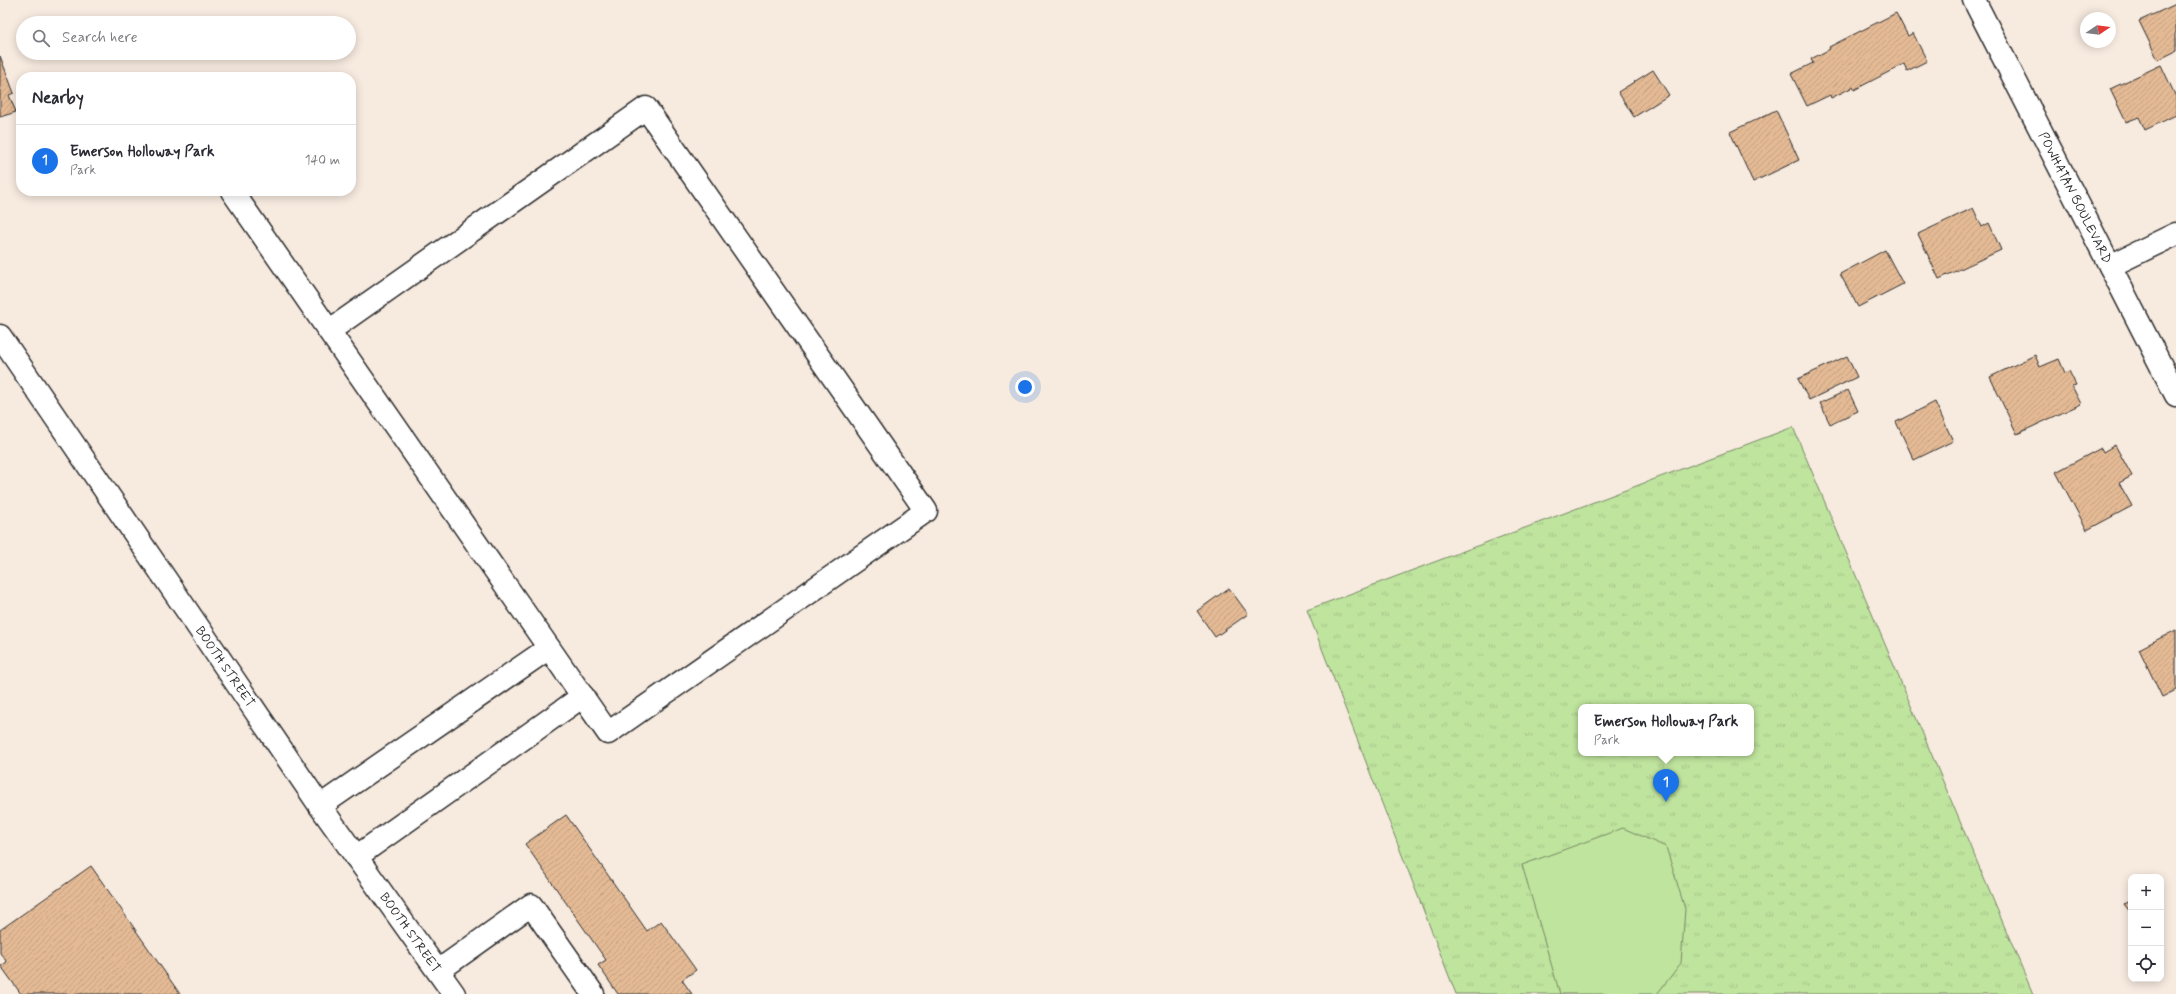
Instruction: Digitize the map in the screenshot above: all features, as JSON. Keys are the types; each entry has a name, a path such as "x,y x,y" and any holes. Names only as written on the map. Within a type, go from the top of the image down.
{"street":[{"name":"POWHATAN BOULEVARD","path":"1974,0 2176,395"},
{"path":"235,196 328,331 608,733 926,511 646,108 328,331"},
{"path":"2110,266 2176,234"},
{"name":"BOOTH STREET","path":"0,336 320,806 454,994"},
{"path":"320,806 549,648"},
{"path":"356,857 583,696"},
{"path":"438,971 531,905 593,994"}],"green space":[{"path":"1793,427 2033,994 1456,994 1307,610"},
{"path":"1623,828 1666,847 1685,909 1681,963 1657,994 1560,994 1522,865"}],"building":[{"path":"2176,4 2176,51 2158,60 2139,21"},
{"path":"1896,13 1908,36 1913,33 1927,61 1907,71 1904,64 1854,90 1853,87 1831,98 1830,95 1807,106 1791,74 1813,63 1811,59 1830,49 1829,47"},
{"path":"0,56 14,93 9,95 16,112 0,117"},
{"path":"2161,65 2176,97 2176,115 2145,130 2139,117 2126,122 2110,89"},
{"path":"1653,70 1669,95 1634,117 1618,92"},
{"path":"1776,110 1799,160 1753,182 1730,132"},
{"path":"1973,208 1982,227 1989,223 2001,250 1939,279 1918,234"},
{"path":"1885,250 1903,284 1858,307 1840,274"},
{"path":"2035,355 2040,367 2059,359 2065,373 2069,371 2076,385 2072,386 2081,404 2017,434 1990,377"},
{"path":"1847,356 1857,377 1809,400 1798,379"},
{"path":"1848,390 1858,411 1830,424 1820,403"},
{"path":"1935,402 1953,441 1914,460 1896,422"},
{"path":"2115,445 2132,476 2119,483 2132,506 2087,530 2056,472 2101,448 2103,452"},
{"path":"1229,588 1248,614 1215,637 1197,611"},
{"path":"2176,630 2176,690 2162,697 2139,649"},
{"path":"566,815 647,931 661,921 696,970 682,980 692,994 618,994 598,965 606,960 525,844"},
{"path":"91,866 180,994 21,994 1,966 7,962 0,953 0,930"},
{"path":"2128,901 2128,909 2124,904"}],"place":[{"name":"Emerson Holloway Park","path":"1666,802"}]}
